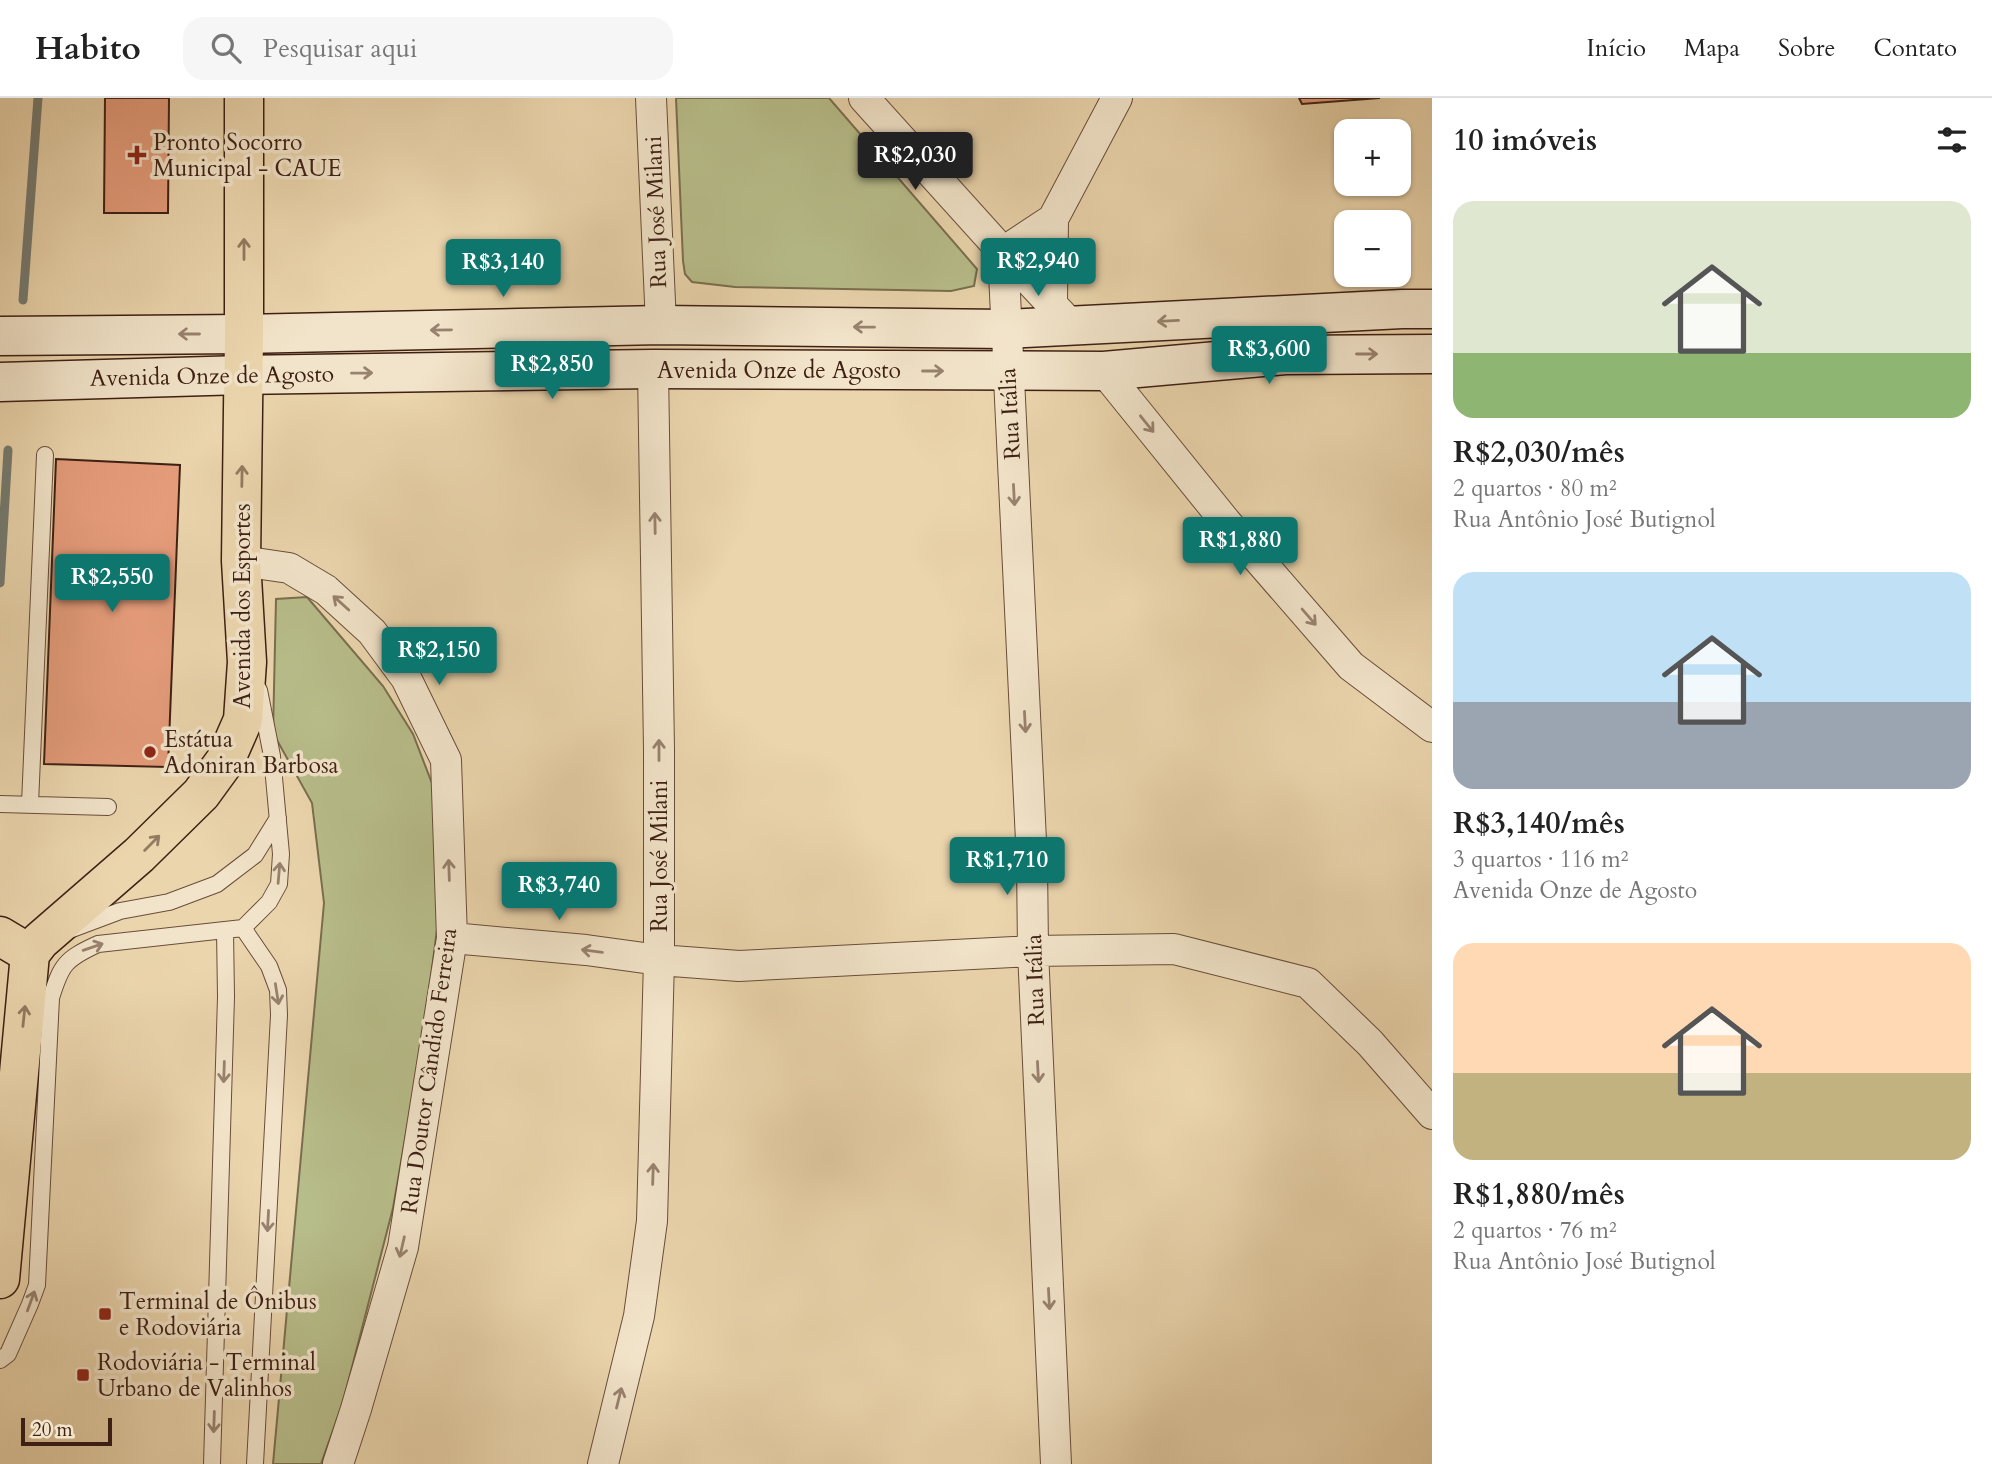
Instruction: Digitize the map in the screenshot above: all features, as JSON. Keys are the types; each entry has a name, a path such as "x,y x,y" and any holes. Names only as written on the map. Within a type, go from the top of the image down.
{"main road":[{"name":"Avenida dos Esportes","path":"23,944 139,855 201,794 225,761 243,720 247,662 241,561 244,98"},
{"name":"Avenida Onze de Agosto","path":"0,336 661,326 1006,329 1062,315 1432,309"},
{"name":"Avenida Onze de Agosto","path":"0,382 243,375 653,369 1104,372 1286,355 1432,354"},
{"path":"0,1279 23,944"}],"street":[{"name":"Rua José Milani","path":"651,98 661,326"},
{"path":"864,98 1062,315"},
{"path":"1003,253 1054,219 1116,98"},
{"path":"1054,219 1062,315"},
{"name":"Rua Itália","path":"1003,253 1032,862 1033,951 1056,1464"},
{"name":"Rua José Milani","path":"603,1464 639,1316 652,1221 659,960 659,750 653,369"},
{"path":"1104,372 1226,522 1351,666 1432,727"},
{"name":"Rua Doutor Cândido Ferreira","path":"241,561 289,568 326,590 372,632 406,678 446,760 452,938 403,1247 338,1464"},
{"path":"452,938 739,966 1033,951 1174,949 1308,983 1370,1043 1432,1114"}],"lane":[{"path":"30,804 45,455"},
{"path":"0,1360 8,1354 37,1285 51,998 59,973 76,954 98,944 243,928 269,902 279,884 281,854 272,756 259,689 247,662"},
{"path":"0,804 108,807"},
{"path":"23,944 120,911 169,902 217,884 255,855 278,818"},
{"path":"243,928 269,966 278,990 279,1015 255,1464"},
{"path":"212,1464 226,997 225,930"}],"green space":[{"path":"676,98 829,98 977,269 974,286 951,291 735,287 692,282 685,274 683,261"},
{"path":"307,597 383,686 413,734 433,786 440,905 425,1025 393,1208 343,1402 321,1464 273,1464 324,903 312,803 273,733 276,599"}],"building":[{"name":"Pronto Socorro Municipal - CAUE","path":"105,98 169,98 168,213 104,213"},
{"path":"1299,98 1380,98 1302,104"},
{"path":"56,459 180,465 168,767 44,764"}],"waterway":[{"path":"23,300 38,98"},
{"path":"0,583 8,450"}],"place":[{"name":"Pronto Socorro Municipal - CAUE","path":"137,155"},
{"name":"Estátua Adoniran Barbosa","path":"150,752"},
{"name":"Terminal de Ônibus e Rodoviária","path":"105,1314"},
{"name":"Rodoviária - Terminal Urbano de Valinhos","path":"83,1375"}]}
